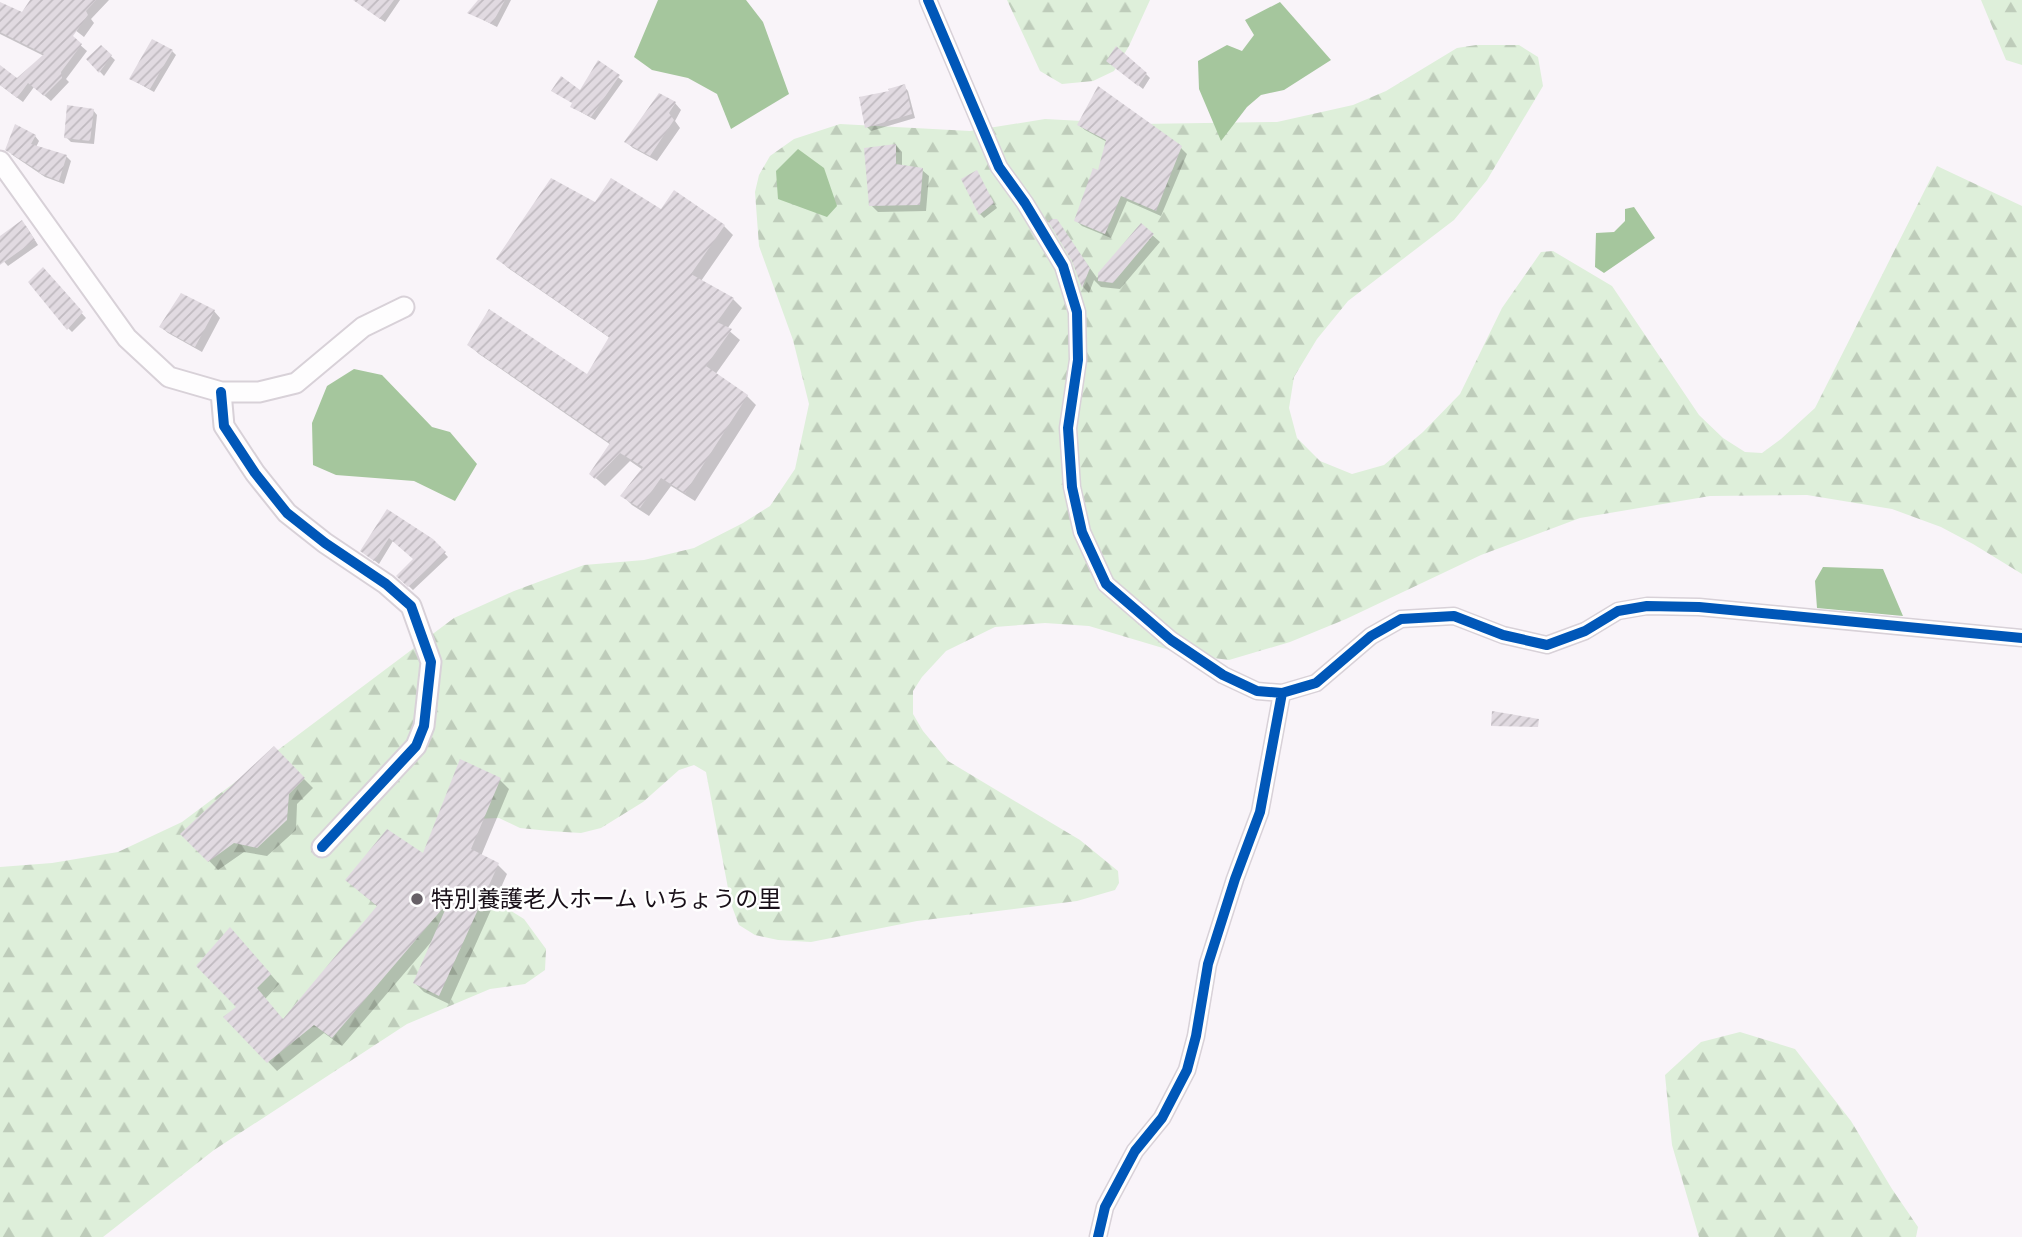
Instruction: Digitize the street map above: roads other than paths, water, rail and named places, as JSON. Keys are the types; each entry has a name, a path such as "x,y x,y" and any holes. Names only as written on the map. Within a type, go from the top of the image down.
{"street":[{"path":"928,0 999,167 1025,203 1063,266 1077,312 1078,360 1069,428 1072,487 1082,532 1107,583 1171,640 1223,676 1257,691 1282,693 1316,683 1371,636 1401,619 1454,617 1503,635 1547,645 1585,631 1618,611 1647,606 1699,607 2022,638"},
{"path":"0,161 127,338 169,377 220,392 259,392 296,383 363,327 404,307"},
{"path":"220,392 225,426 255,474 287,513 325,543 386,584 411,606 431,662 424,726 416,746 322,847"},
{"path":"1098,1237 1105,1208 1129,1162 1162,1118 1187,1070 1196,1036 1208,964 1260,811 1282,693"}],"place":[{"name":"特別養護老人ホーム いちょうの里","path":"417,899"}]}
